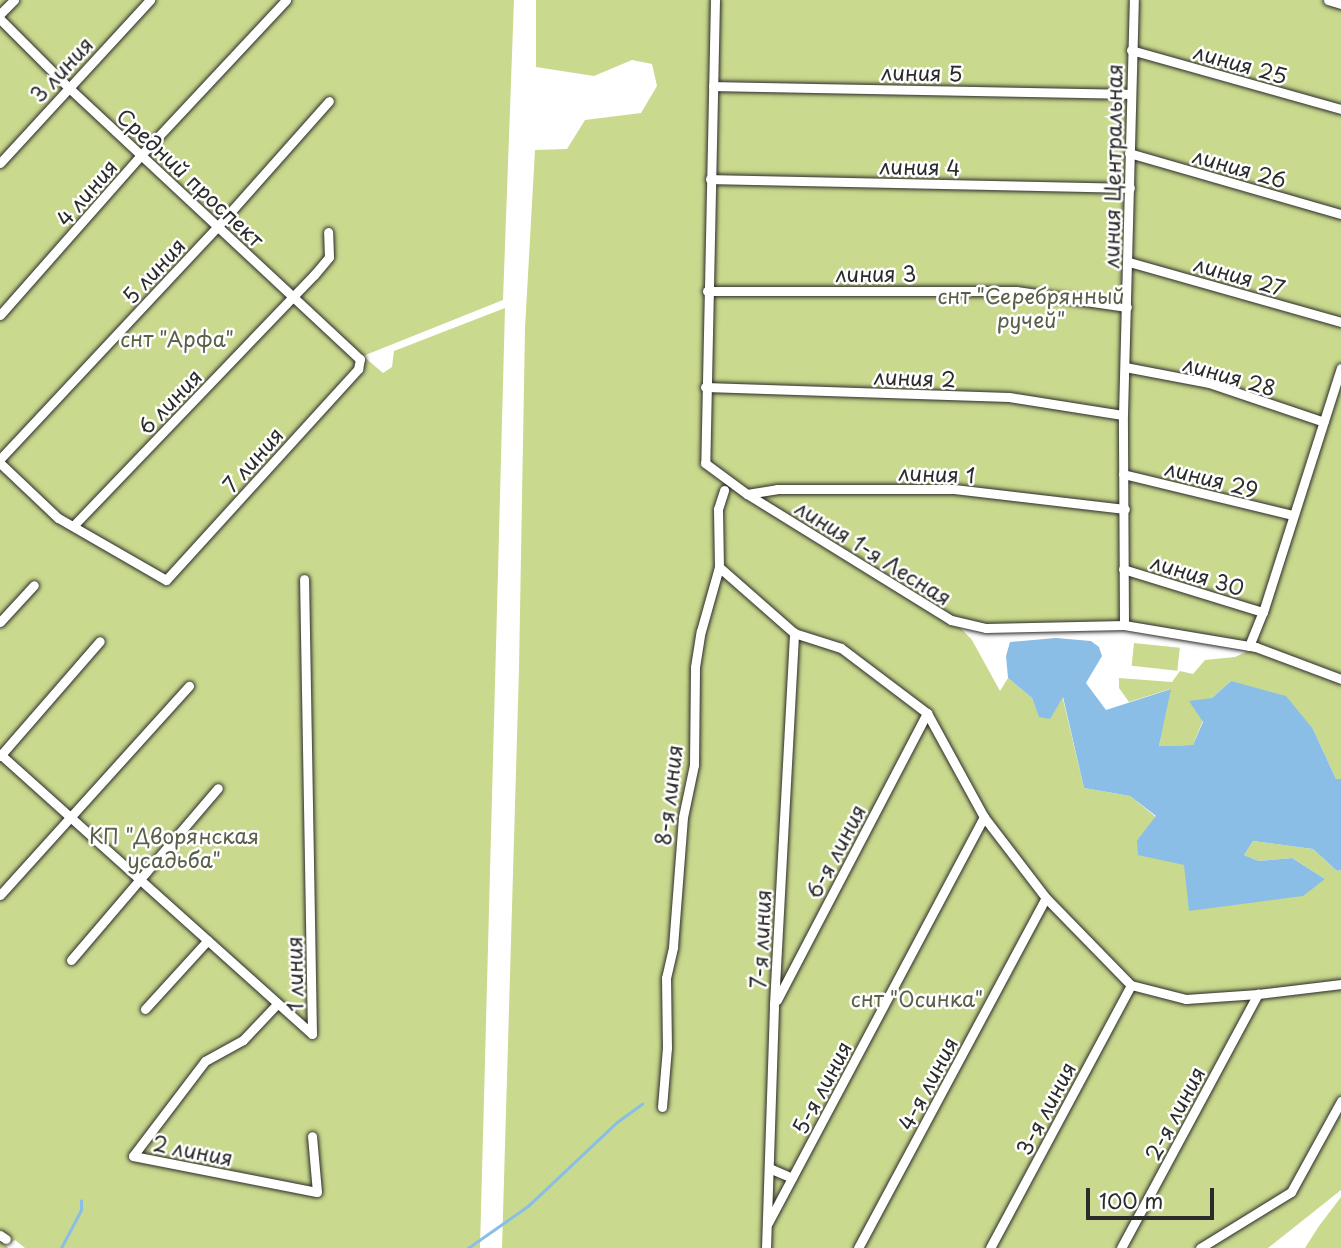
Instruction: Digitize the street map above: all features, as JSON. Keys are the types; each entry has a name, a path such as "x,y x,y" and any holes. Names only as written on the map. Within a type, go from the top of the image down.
{"street":[{"path":"0,16 13,0"},
{"name":"3 линия","path":"0,163 150,0"},
{"name":"4 линия","path":"0,315 142,154 286,0"},
{"path":"705,387 716,0"},
{"name":"линия Центральная","path":"1124,625 1123,415 1134,0"},
{"path":"1328,0 1341,4"},
{"name":"Средний проспект","path":"0,16 68,87 360,359"},
{"name":"линия 25","path":"1131,50 1341,109"},
{"name":"линия 5","path":"713,86 1130,94"},
{"name":"5 линия","path":"0,461 218,226 329,101"},
{"name":"линия 26","path":"1129,153 1341,214"},
{"name":"линия 4","path":"710,179 1130,188"},
{"name":"6 линия","path":"74,525 329,257 328,232"},
{"name":"линия 27","path":"1129,262 1341,322"},
{"name":"линия 3","path":"707,291 1016,291 1127,307"},
{"name":"7 линия","path":"74,525 166,580 358,369 360,359"},
{"name":"линия 28","path":"1125,367 1209,383 1324,422"},
{"path":"1341,368 1253,647 1341,679"},
{"name":"линия 2","path":"705,387 1009,397 1123,415"},
{"name":"линия 1-я Лесная","path":"705,387 705,463 747,494 951,620 986,628 1124,625 1253,647"},
{"path":"0,461 58,518 74,525"},
{"name":"линия 29","path":"1123,474 1293,515"},
{"name":"линия 1","path":"747,494 776,489 954,489 1125,509"},
{"name":"8-я линия","path":"662,1107 667,1048 666,978 673,947 682,817 694,765 695,667 701,632 719,567 718,509 724,490"},
{"path":"719,567 794,633 841,649 927,713 984,817 1046,898 1131,985 1186,999 1258,995 1341,984"},
{"name":"линия 30","path":"1123,569 1263,612"},
{"name":"1 линия","path":"0,755 312,1034 304,579"},
{"path":"0,622 34,585"},
{"name":"7-я линия","path":"766,1248 774,1004 794,633"},
{"path":"0,755 100,642"},
{"path":"0,895 189,686"},
{"name":"6-я линия","path":"774,1004 927,713"},
{"path":"71,960 218,788"},
{"name":"5-я линия","path":"767,1224 984,817"},
{"name":"4-я линия","path":"858,1248 1046,898"},
{"path":"145,1009 208,940"},
{"name":"3-я линия","path":"990,1248 1131,985"},
{"name":"2-я линия","path":"1121,1248 1258,995"},
{"name":"2 линия","path":"277,1004 243,1040 205,1061 133,1156 317,1192 312,1136"},
{"path":"1200,1248 1291,1192 1341,1101"},
{"path":"769,1168 792,1178"}],"green space":[{"path":"0,0 514,0 503,300 363,356 383,373 392,367 394,351 505,308 480,1248 25,1248 15,1240 6,1245 8,1248 0,1248"},
{"path":"536,0 1341,0 1341,779 1336,779 1313,729 1231,681 1212,698 1193,745 1159,746 1170,689 1129,702 1119,688 1119,678 1172,682 1180,671 1193,674 1205,660 1235,657 1255,648 1124,625 986,628 953,620 972,640 1000,691 1008,678 1032,698 1039,716 1062,695 1084,788 1130,796 1156,817 1137,840 1325,879 1292,858 1259,861 1244,855 1253,841 1313,849 1337,871 1341,870 1341,1190 1268,1248 502,1248 519,669 525,328 535,150 567,149 585,120 641,113 657,86 652,64 632,60 594,76 536,67"},
{"path":"1134,643 1180,648 1177,671 1132,666"},
{"path":"1341,1197 1341,1248 1305,1248 1319,1226"}],"water":[{"path":"1056,638 1091,641 1099,647 1102,656 1086,683 1106,710 1171,689 1159,746 1193,745 1203,722 1189,701 1212,698 1231,681 1286,696 1313,729 1336,779 1341,779 1341,870 1337,871 1313,849 1253,841 1244,855 1259,861 1292,858 1325,879 1303,896 1189,911 1184,865 1138,855 1137,840 1156,816 1130,796 1084,788 1063,697 1050,719 1039,717 1032,698 1008,678 1006,656 1010,642"}],"waterway":[{"path":"468,1248 528,1206 617,1122 642,1104"},
{"path":"61,1248 81,1210 81,1201"}],"park label":[{"name":"снт \"Серебрянный ручей\"","path":"1031,307"},
{"name":"снт \"Арфа\"","path":"177,338"},
{"name":"КП \"Дворянская усадьба\"","path":"174,847"},
{"name":"снт \"Осинка\"","path":"917,998"}]}
